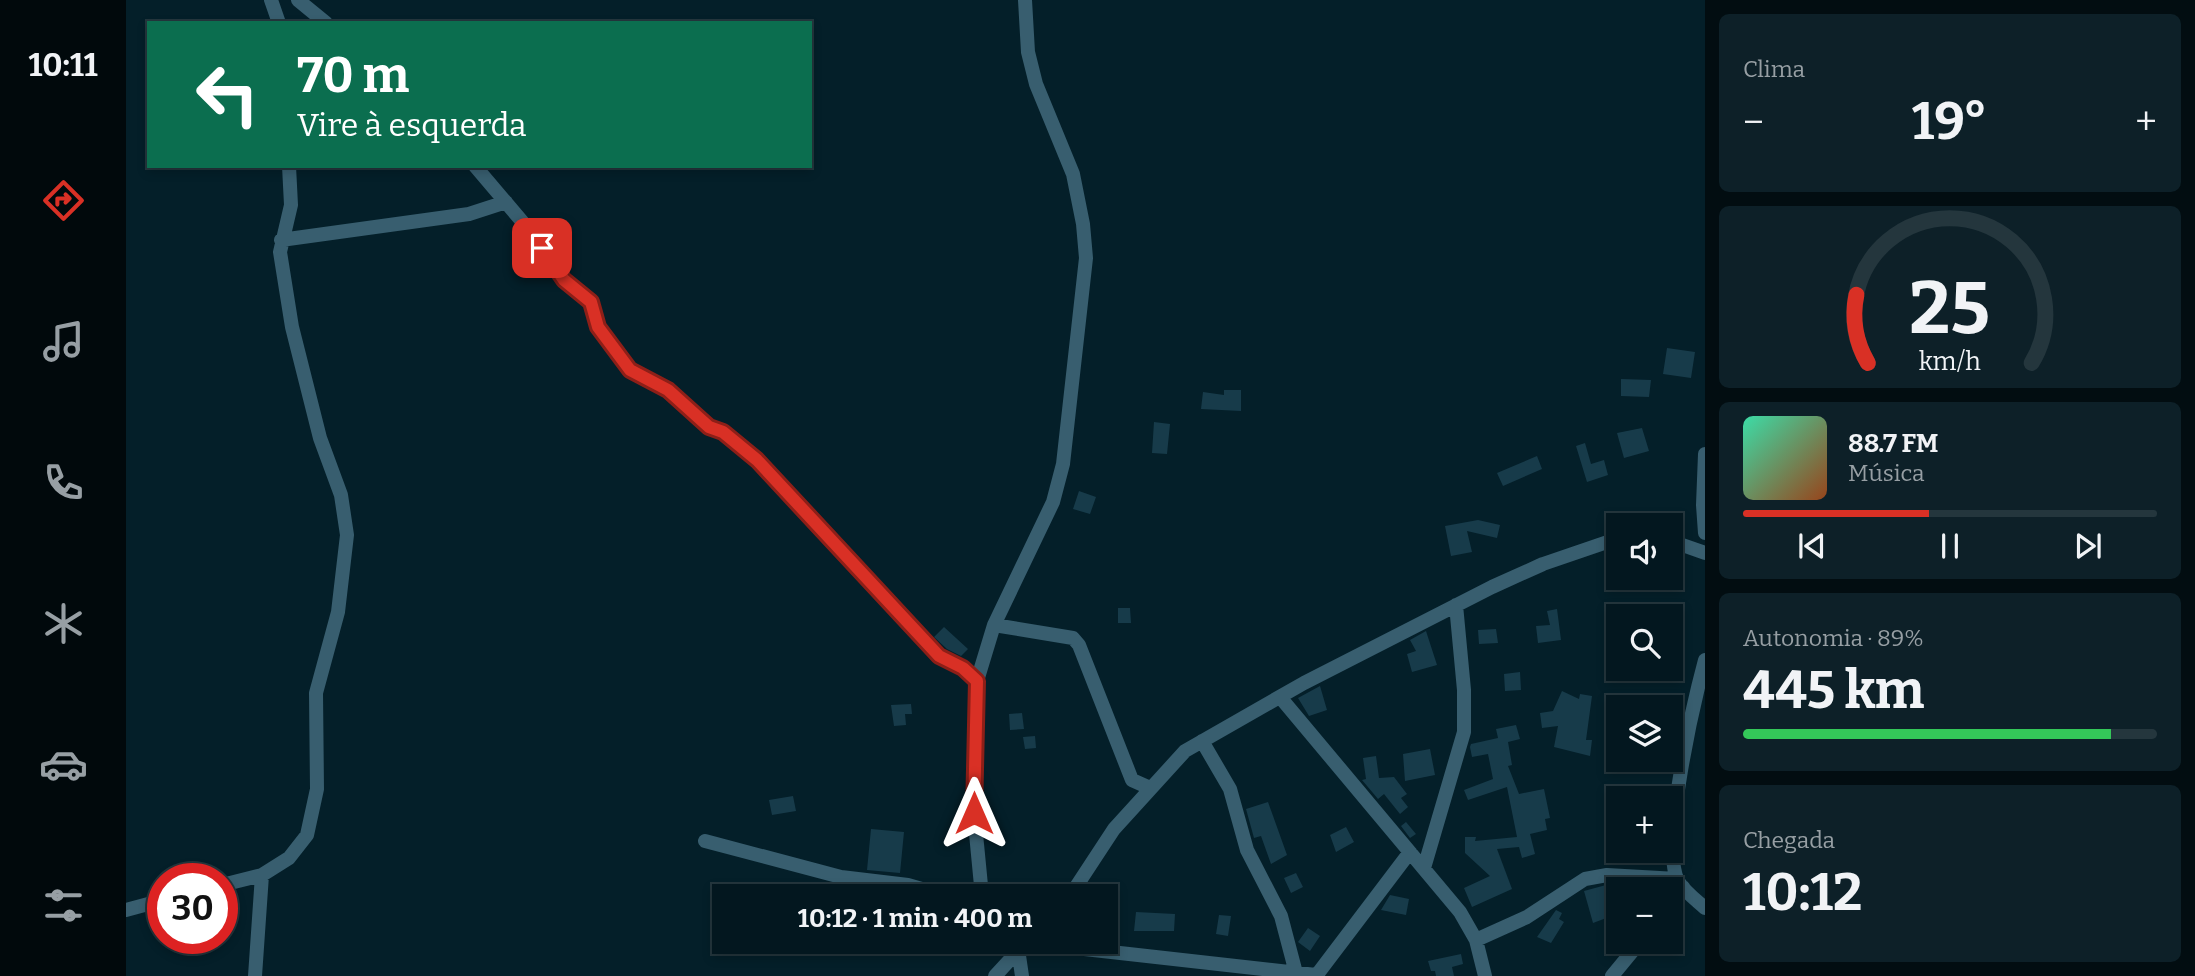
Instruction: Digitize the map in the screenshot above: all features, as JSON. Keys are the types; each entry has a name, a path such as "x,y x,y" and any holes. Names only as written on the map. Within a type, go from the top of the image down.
{"street":[{"path":"271,0 278,21"},
{"path":"298,0 324,21"},
{"path":"981,884 974,813 977,681 994,625 1053,502 1063,464 1086,258 1083,224 1073,174 1033,73 1028,52 1025,0"},
{"path":"238,882 262,875 289,858 302,843 316,803 316,693 338,612 346,535 341,495 320,438 292,327 280,252 291,205 289,168"},
{"path":"477,168 506,202 564,280 591,302 598,327 630,370 668,390 709,427 723,432 757,460 939,656 963,668 977,681"},
{"path":"281,240 469,214 506,202"},
{"path":"1705,454 1705,533"},
{"path":"1078,884 1114,828 1185,751 1456,605 1543,564 1606,542"},
{"path":"1683,546 1705,554"},
{"path":"1424,868 1464,732 1464,690 1456,605"},
{"path":"994,625 1073,638 1079,645 1132,780 1150,788"},
{"path":"1680,877 1676,809 1688,728 1705,660"},
{"path":"1280,698 1460,912 1476,940 1485,976"},
{"path":"1202,741 1230,789 1247,850 1281,916 1296,973"},
{"path":"705,841 841,877 900,884"},
{"path":"1118,954 1316,976 1410,852"},
{"path":"254,976 262,875"},
{"path":"1476,940 1527,916 1585,879 1607,875 1625,877"},
{"path":"1683,886 1705,908"},
{"path":"126,910 147,904"},
{"path":"995,976 1015,954"},
{"path":"1022,976 1023,954"},
{"path":"1612,976 1630,954"}],"building":[{"path":"1667,348 1695,352 1691,378 1663,374"},
{"path":"1621,379 1651,380 1649,397 1621,396"},
{"path":"1224,390 1241,390 1241,411 1201,409 1203,392 1224,395"},
{"path":"1154,422 1170,424 1167,454 1152,453"},
{"path":"1642,428 1649,451 1624,458 1617,433"},
{"path":"1585,443 1591,464 1604,460 1608,475 1587,482 1576,446"},
{"path":"1537,456 1542,469 1503,486 1497,473"},
{"path":"1079,491 1096,497 1090,514 1073,509"},
{"path":"1478,520 1500,525 1497,538 1467,531 1472,552 1451,556 1445,526"},
{"path":"1118,608 1130,608 1131,623 1118,623"},
{"path":"1557,609 1561,640 1538,643 1536,626 1550,625 1547,611"},
{"path":"944,627 968,649 961,656 947,649 934,637"},
{"path":"1496,629 1498,643 1479,644 1478,630"},
{"path":"1426,631 1437,665 1412,672 1407,654 1416,651 1410,640"},
{"path":"1520,672 1521,690 1505,691 1504,674"},
{"path":"1320,686 1327,710 1309,716 1298,698"},
{"path":"1562,691 1579,699 1580,694 1592,696 1586,740 1592,740 1590,756 1554,747 1558,726 1542,728 1540,713 1553,711"},
{"path":"911,704 912,714 905,714 906,725 894,726 891,705"},
{"path":"1022,713 1024,729 1010,730 1009,714"},
{"path":"1516,725 1520,739 1508,742 1512,765 1508,766 1519,794 1544,789 1550,818 1545,819 1547,830 1530,834 1535,854 1522,858 1519,847 1497,849 1512,889 1472,907 1464,888 1490,876 1465,853 1465,837 1476,837 1475,841 1517,837 1507,787 1468,800 1464,790 1493,779 1488,754 1472,757 1470,747 1471,744 1498,738 1496,729"},
{"path":"1035,736 1036,748 1025,749 1023,737"},
{"path":"1430,749 1435,775 1405,781 1403,754"},
{"path":"1376,756 1379,778 1394,777 1407,794 1401,798 1408,807 1400,814 1384,794 1378,799 1362,780 1366,779 1363,758"},
{"path":"793,796 796,811 772,815 769,800"},
{"path":"1268,802 1287,855 1271,864 1261,836 1254,838 1246,809"},
{"path":"1406,822 1416,834 1410,838 1401,826"},
{"path":"1346,827 1354,842 1336,852 1330,835"},
{"path":"871,829 904,832 900,873 867,870"},
{"path":"1296,873 1303,887 1291,893 1284,878"},
{"path":"1606,885 1606,918 1593,923 1584,891"},
{"path":"1390,895 1409,899 1406,915 1381,910"},
{"path":"1556,910 1562,913 1559,919 1564,922 1551,943 1537,937"},
{"path":"1136,912 1175,914 1174,931 1134,931"},
{"path":"1219,915 1231,916 1228,936 1216,934"},
{"path":"1308,928 1320,936 1310,951 1298,942"},
{"path":"1461,954 1463,964 1452,967 1454,976 1436,976 1435,971 1431,971 1428,961"}],"route":[{"path":"542,248 564,280 591,302 598,327 630,370 640,378 668,390 709,427 723,432 757,460 803,506 841,553 939,656 954,662 977,681 974,813"}]}
